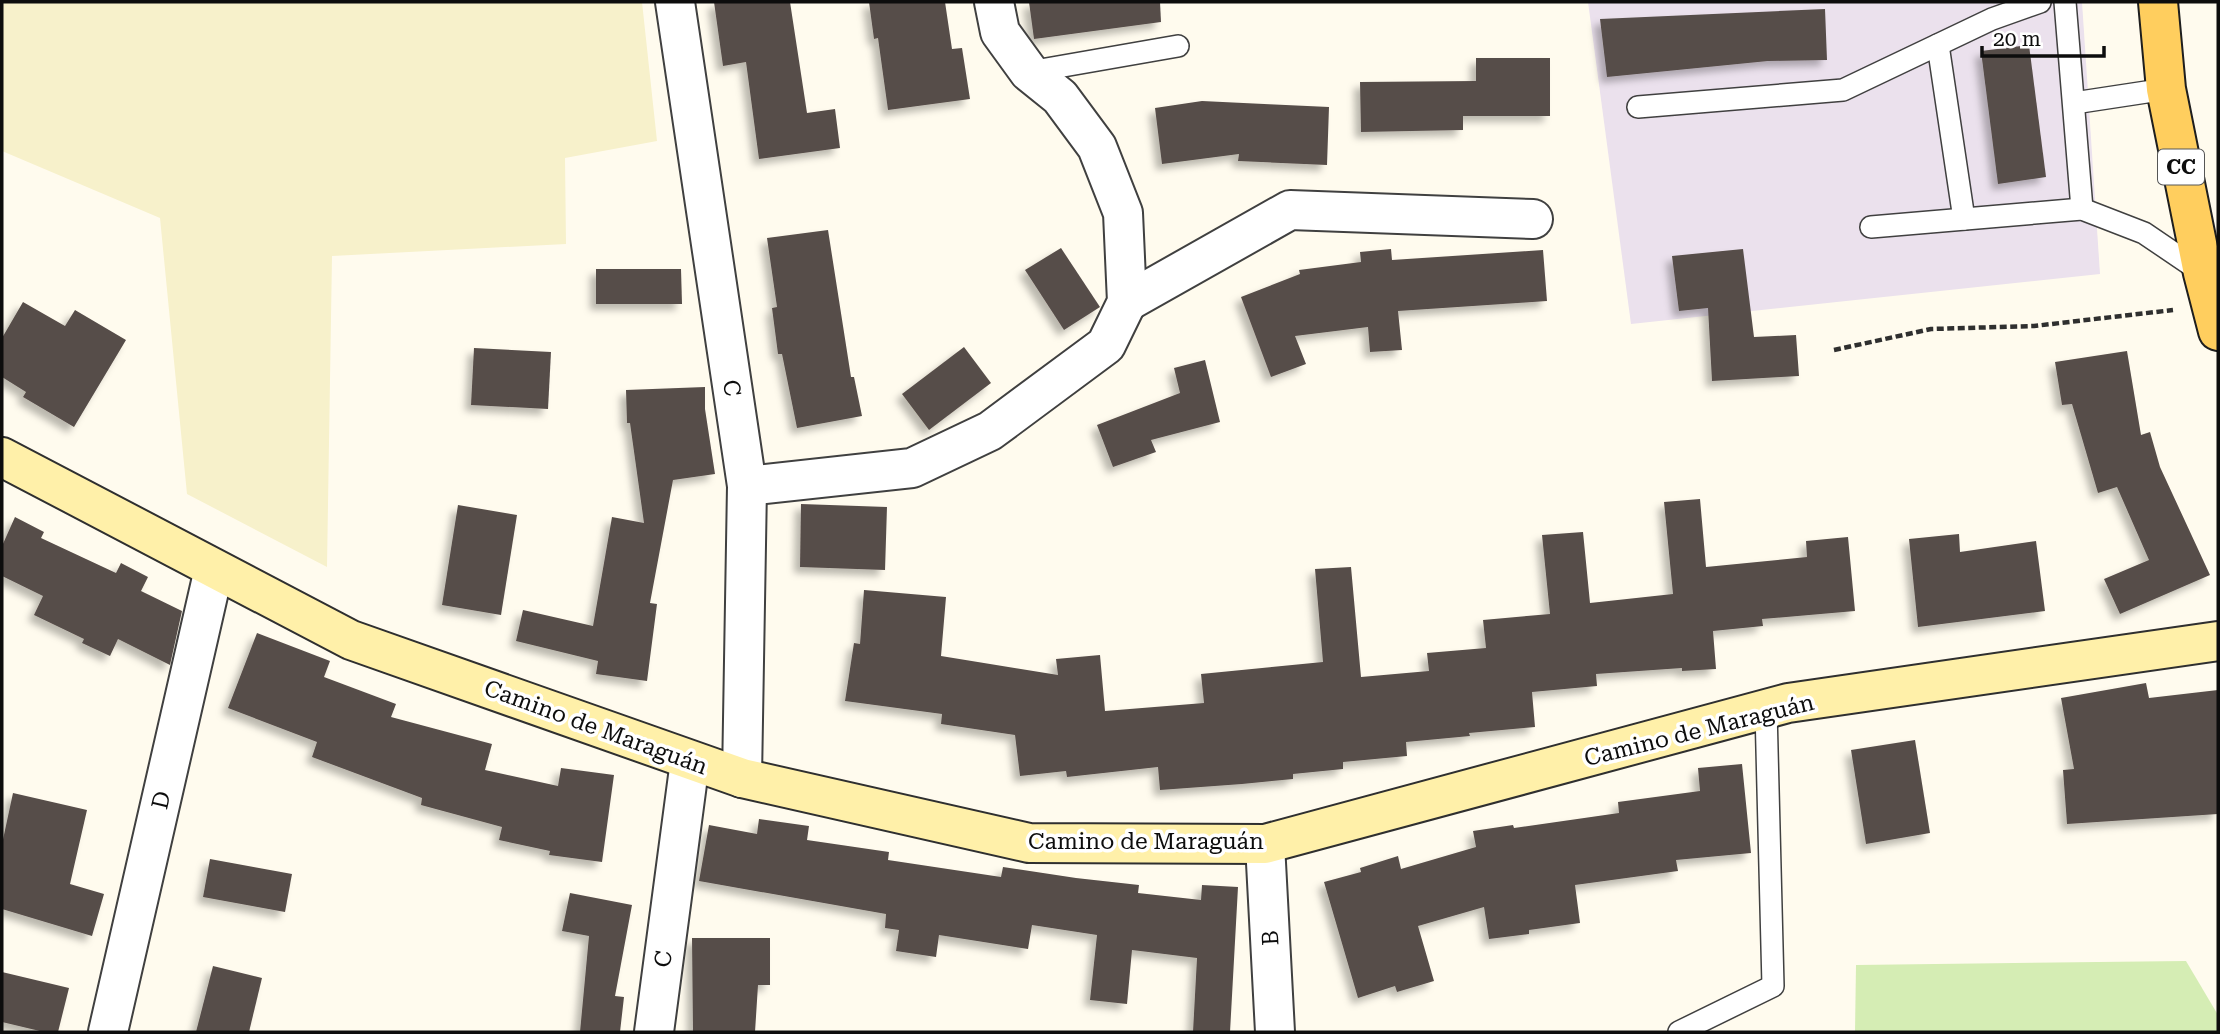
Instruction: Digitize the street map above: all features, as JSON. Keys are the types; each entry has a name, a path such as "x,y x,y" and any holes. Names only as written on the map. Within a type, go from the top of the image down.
{"main road":[{"name":"CC","path":"2158,2 2166,89 2210,302"}],"street":[{"name":"C","path":"675,2 747,486 742,778"},
{"path":"747,486 912,468 990,431 1106,345 1128,302 1123,213 1097,148 1060,97 1029,72 1000,32 994,2"},
{"path":"1128,302 1290,210 1533,219"},
{"name":"Camino de Maraguán","path":"2,457 351,640 742,778 1029,843 1265,844 1788,703 2218,641"},
{"name":"D","path":"108,1032 214,569"},
{"name":"C","path":"654,1032 690,761"},
{"name":"B","path":"1265,844 1275,1032"}],"lane":[{"path":"1638,107 1843,90 1992,19 2040,2"},
{"path":"2066,2 2082,209"},
{"path":"1938,45 1964,219"},
{"path":"1029,72 1178,47"},
{"path":"2074,103 2166,89"},
{"path":"1871,227 2082,209 2144,233 2210,302"},
{"path":"1679,1032 1773,986 1766,710"}],"path":[{"path":"1834,350 1931,330 2034,326 2166,312 2210,302"}],"shaded area":[{"path":"2,2 642,2 657,141 565,158 566,244 332,256 327,567 187,494 160,218 2,151"},
{"path":"1588,2 2082,2 2100,274 1631,324"}],"green space":[{"path":"2186,961 2218,1015 2218,1032 1855,1032 1856,965"}],"building":[{"path":"714,2 790,2 807,113 835,109 840,148 759,159 746,62 723,66"},
{"path":"869,2 945,2 952,49 962,48 970,99 888,110 878,38 874,39"},
{"path":"1029,2 1160,2 1161,22 1034,39"},
{"path":"1825,9 1827,60 1768,61 1607,77 1600,19"},
{"path":"2029,45 2046,177 1998,184 1981,51"},
{"path":"1476,58 1550,58 1550,116 1463,116 1463,130 1361,132 1360,82 1476,81"},
{"path":"1202,101 1329,107 1327,165 1238,161 1239,154 1162,164 1155,108"},
{"path":"828,230 851,377 854,377 862,416 797,428 782,354 778,354 772,308 777,307 767,238"},
{"path":"1061,248 1100,307 1064,330 1025,270"},
{"path":"1391,249 1392,260 1543,250 1547,301 1398,311 1402,350 1370,352 1368,327 1295,336 1306,364 1271,377 1241,297 1300,274 1299,270 1361,262 1360,252"},
{"path":"1743,249 1754,337 1796,335 1799,376 1712,381 1708,308 1679,311 1672,256"},
{"path":"596,269 681,269 682,304 596,304"},
{"path":"23,302 65,326 75,310 126,340 74,427 23,397 26,392 2,377 2,338"},
{"path":"964,347 991,383 929,430 902,394"},
{"path":"474,348 551,352 548,409 471,405"},
{"path":"2127,351 2141,435 2150,432 2160,467 2210,575 2120,614 2104,579 2149,560 2117,487 2098,493 2072,404 2062,405 2055,362"},
{"path":"1205,360 1220,422 1151,440 1156,452 1113,467 1097,425 1180,393 1174,368"},
{"path":"705,387 705,409 715,474 673,480 650,603 657,604 647,681 596,674 598,661 516,641 523,610 593,626 612,517 644,523 630,423 627,423 626,390"},
{"path":"1700,499 1706,567 1807,557 1806,541 1848,537 1855,611 1762,619 1763,626 1713,631 1716,669 1682,671 1682,668 1596,674 1597,686 1532,692 1535,727 1406,742 1407,756 1343,762 1343,769 1293,774 1293,779 1242,784 1160,790 1158,767 1067,777 1066,771 1020,776 1015,735 941,724 942,714 845,701 854,643 860,644 864,590 946,597 941,656 1058,675 1056,659 1100,655 1105,711 1204,703 1201,674 1323,662 1315,569 1351,567 1361,677 1429,671 1427,653 1486,648 1483,620 1550,614 1542,535 1583,532 1590,603 1673,594 1664,502"},
{"path":"801,504 887,507 885,570 800,567"},
{"path":"458,505 517,515 501,615 442,605"},
{"path":"15,517 44,532 41,538 116,573 121,563 148,577 141,591 182,611 170,665 118,639 110,656 82,643 84,639 34,615 43,596 2,576 2,546"},
{"path":"1959,534 1960,552 2036,541 2045,611 1918,627 1909,539"},
{"path":"257,633 330,661 324,677 396,704 391,717 492,744 485,770 558,786 561,768 614,775 602,862 549,855 550,851 499,840 502,827 421,805 422,798 312,757 317,742 228,708"},
{"path":"2146,683 2149,698 2218,690 2218,814 2067,824 2063,770 2074,769 2061,698"},
{"path":"1915,740 1930,833 1866,844 1851,750"},
{"path":"1742,764 1751,853 1676,860 1678,871 1575,885 1580,923 1489,939 1484,907 1418,926 1434,981 1397,992 1395,986 1358,998 1324,882 1361,872 1360,868 1398,856 1401,869 1476,847 1473,831 1619,813 1618,802 1700,791 1698,768"},
{"path":"13,793 87,810 70,884 104,894 92,936 2,909 2,844"},
{"path":"759,819 809,826 807,840 889,852 888,860 1001,877 1003,867 1139,885 1138,893 1201,900 1202,885 1238,887 1230,1032 1193,1032 1197,958 1132,950 1127,1004 1090,1000 1097,935 1032,925 1028,949 939,935 936,957 896,951 899,930 885,928 886,914 699,881 709,825 757,834"},
{"path":"210,859 292,874 285,912 203,897"},
{"path":"570,893 632,905 615,996 624,997 620,1032 580,1032 589,936 562,931"},
{"path":"692,938 770,938 770,985 758,985 755,1032 693,1032"},
{"path":"213,966 262,978 249,1032 196,1032"},
{"path":"2,972 69,988 58,1032 44,1032 2,1022"}]}
